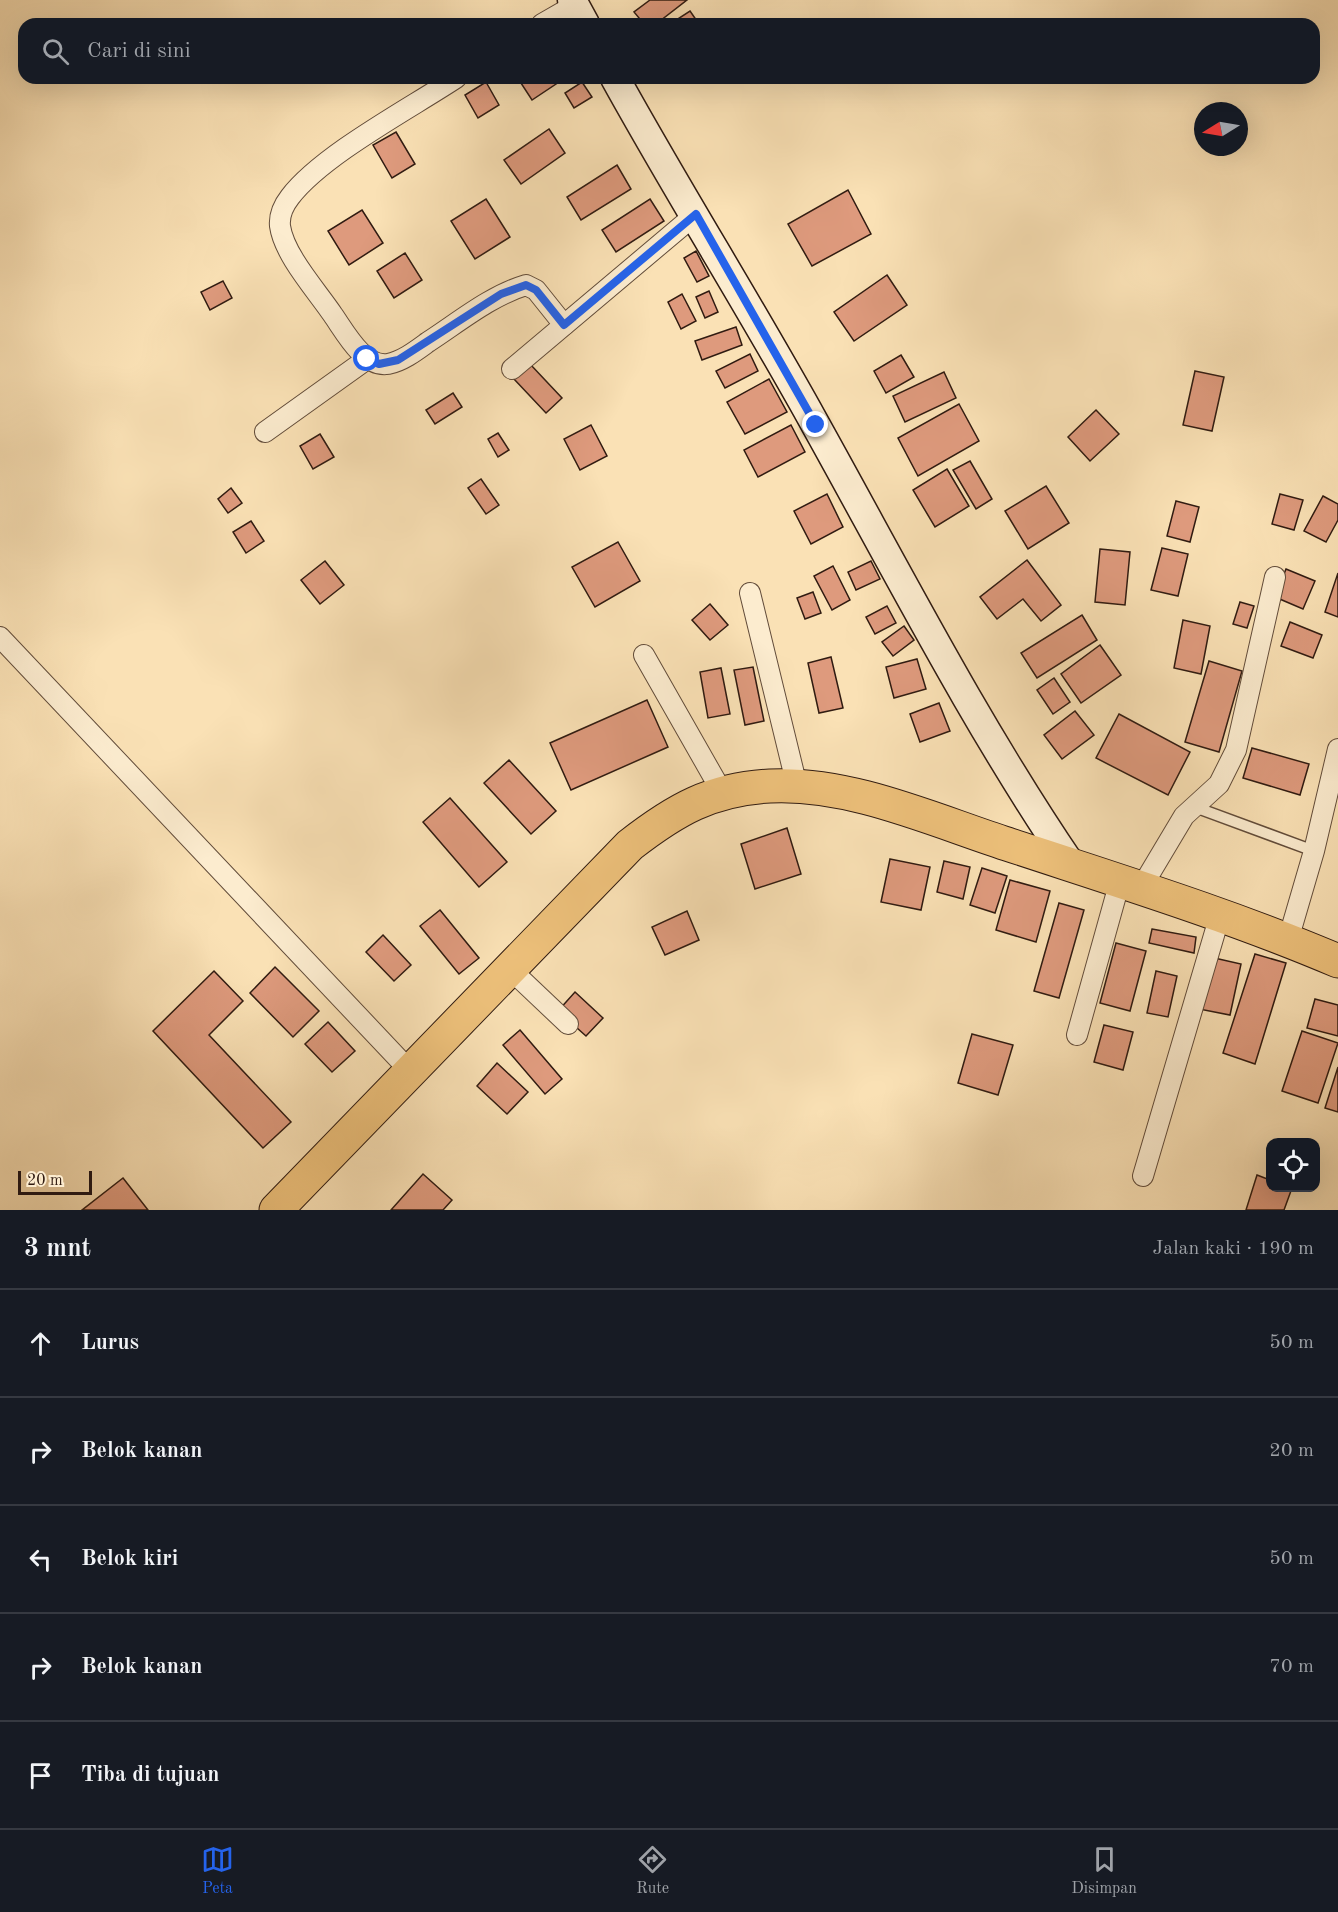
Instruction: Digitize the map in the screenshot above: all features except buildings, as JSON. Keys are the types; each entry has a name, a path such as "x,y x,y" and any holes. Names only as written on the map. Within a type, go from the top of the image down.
{"highway":[{"path":"276,1210 630,845 664,819 703,798 723,792 797,786 879,802 1131,884 1288,940 1338,961"}],"street":[{"path":"557,18 578,10"},
{"path":"447,84 325,165 290,197 280,215 284,240 292,256 345,332 367,359 379,364 398,360 501,294 526,285 536,290 564,325"},
{"path":"619,84 696,214 965,696 1033,809 1071,865"},
{"path":"512,369 696,214"},
{"path":"265,432 367,359"},
{"path":"1077,1035 1131,884 1192,806 1219,784 1236,750 1275,577"},
{"path":"750,593 797,786"},
{"path":"0,638 410,1071"},
{"path":"644,655 723,792"},
{"path":"1288,940 1314,851 1338,749"},
{"path":"1143,1176 1220,915"},
{"path":"511,970 568,1024"}],"lane":[{"path":"1192,806 1314,851"}],"route":[{"path":"367,359 379,364 388,364 398,360 413,353 501,294 526,285 536,290 564,325 696,214 816,425"}]}
